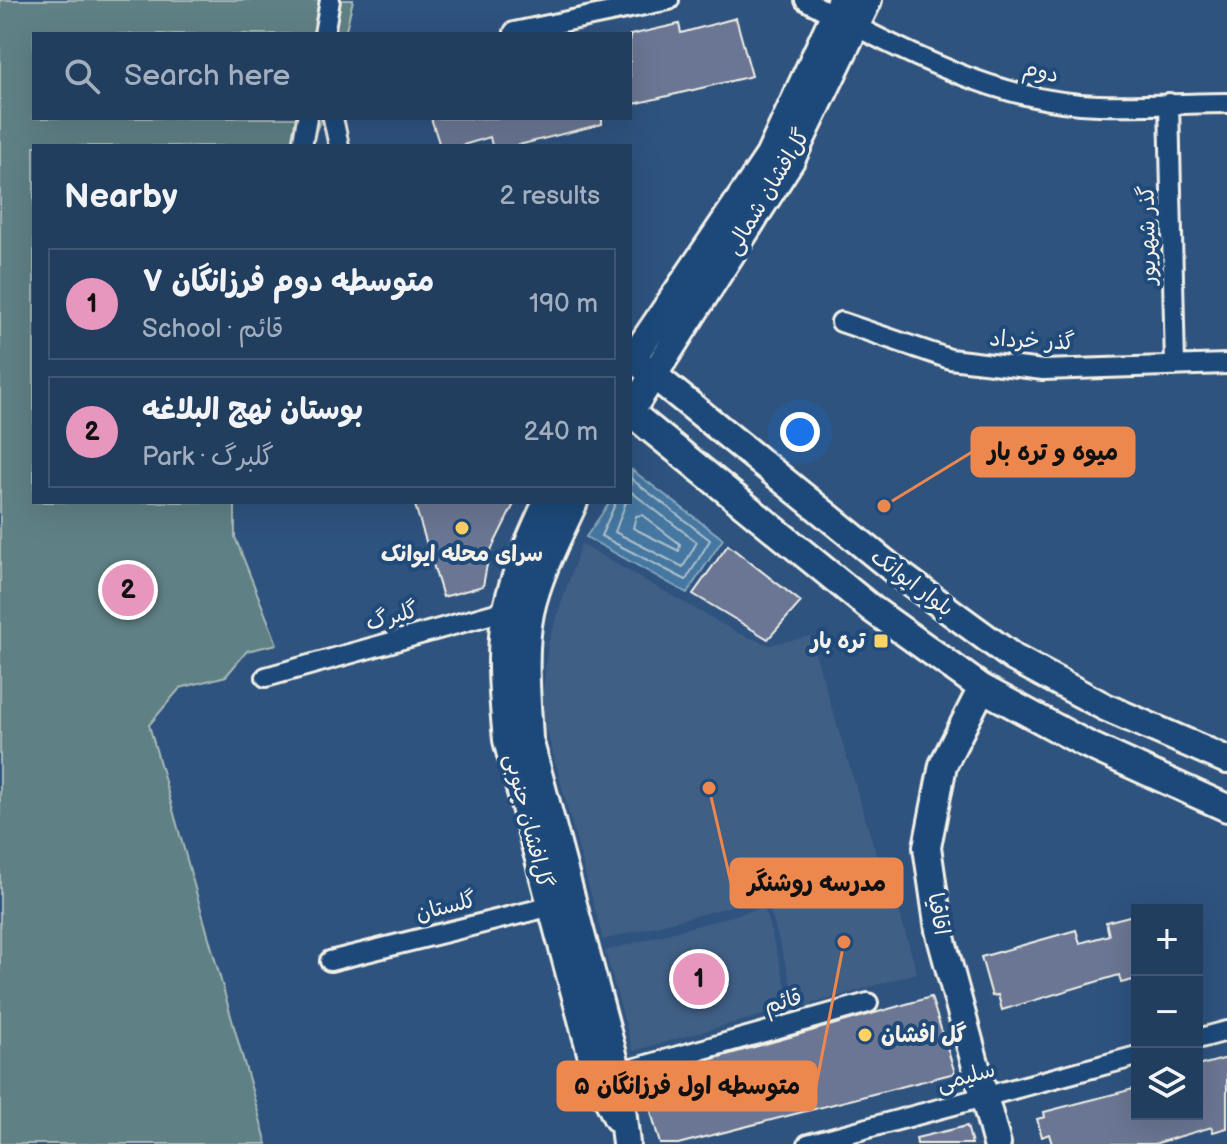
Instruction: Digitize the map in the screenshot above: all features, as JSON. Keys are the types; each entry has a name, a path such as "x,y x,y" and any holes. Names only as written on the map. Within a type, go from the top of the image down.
{"main road":[{"name":"گل‌افشان شمالی","path":"632,358 769,156 844,14 868,0"},
{"name":"گل‌افشان شمالی","path":"632,409 791,160 844,14"},
{"name":"بلوار ایوانک","path":"632,360 899,574 1014,658 1105,707 1227,760"},
{"name":"بلوار ایوانک","path":"632,414 872,609 982,688 1084,743 1227,808"},
{"name":"گل‌افشان جنوبی","path":"546,504 525,553 519,611 502,686 507,740 618,1073 625,1139"},
{"name":"گل‌افشان جنوبی","path":"519,611 548,560 573,504"},
{"name":"اقاقیا","path":"982,688 943,765 927,847 939,930 997,1144"},
{"name":"گل‌افشان جنوبی","path":"562,904 598,1079 625,1139"}],"street":[{"path":"324,32 330,0"},
{"path":"514,32 669,0"},
{"name":"دوم","path":"805,0 844,14 954,72 1042,98 1081,104 1227,103"},
{"name":"گذر شهریور","path":"1169,103 1175,366"},
{"path":"302,144 307,120"},
{"path":"333,120 339,144"},
{"name":"گذر خرداد","path":"841,322 950,359 1043,370 1227,364"},
{"name":"گلبرگ","path":"266,677 519,611"},
{"name":"گلستان","path":"330,961 562,904"},
{"name":"قائم","path":"618,1073 868,1003"},
{"path":"1203,1037 1227,1031"},
{"name":"سلیمی","path":"808,1144 1131,1058"}],"shaded area":[{"path":"581,544 738,633 770,645 810,636 880,867 603,940 541,709 548,643"},
{"path":"889,876 917,973 798,1008 770,910"},
{"path":"764,907 792,1007 633,1051 605,951"}],"green space":[{"path":"0,0 353,0 345,32 32,32 32,120 321,120 310,144 32,144 32,504 235,504 235,537 277,644 247,651 226,676 180,688 149,725 267,1144 0,1144"}],"water":[{"path":"632,470 723,539 687,593 586,537 609,504 632,504"}],"building":[{"path":"736,18 752,76 632,105 632,35 679,24 681,33"},
{"path":"432,120 602,120 602,124 523,144 492,144 490,137 467,144 439,144"},
{"name":"سرای محله ایوانک","path":"415,504 514,504 489,554 483,586 443,597"},
{"path":"728,545 801,602 768,639 693,594"},
{"path":"1131,916 1131,980 1121,983 1119,975 1002,1010 998,995 992,996 981,957 1076,930 1080,943 1109,935 1106,922"},
{"name":"گل افشان","path":"931,997 955,1073 678,1144 660,1144 642,1079"},
{"path":"1227,1058 1227,1128 1213,1132 1212,1127 1154,1144 1052,1144 1049,1134 1042,1137 1037,1119 1045,1117 1044,1112 1131,1090 1131,1120 1203,1120 1203,1064"},
{"path":"967,1126 972,1144 917,1144 916,1138"}],"place":[{"name":"میوه و تره بار","path":"884,506"},
{"name":"سرای محله ایوانک","path":"462,528"},
{"name":"بوستان نهج البلاغه","path":"128,590"},
{"name":"تره بار","path":"881,641"},
{"name":"مدرسه روشنگر","path":"709,788"},
{"name":"متوسطه اول فرزانگان ۵","path":"844,942"},
{"name":"متوسطه دوم فرزانگان ۷","path":"699,979"},
{"name":"گل افشان","path":"865,1035"}]}
